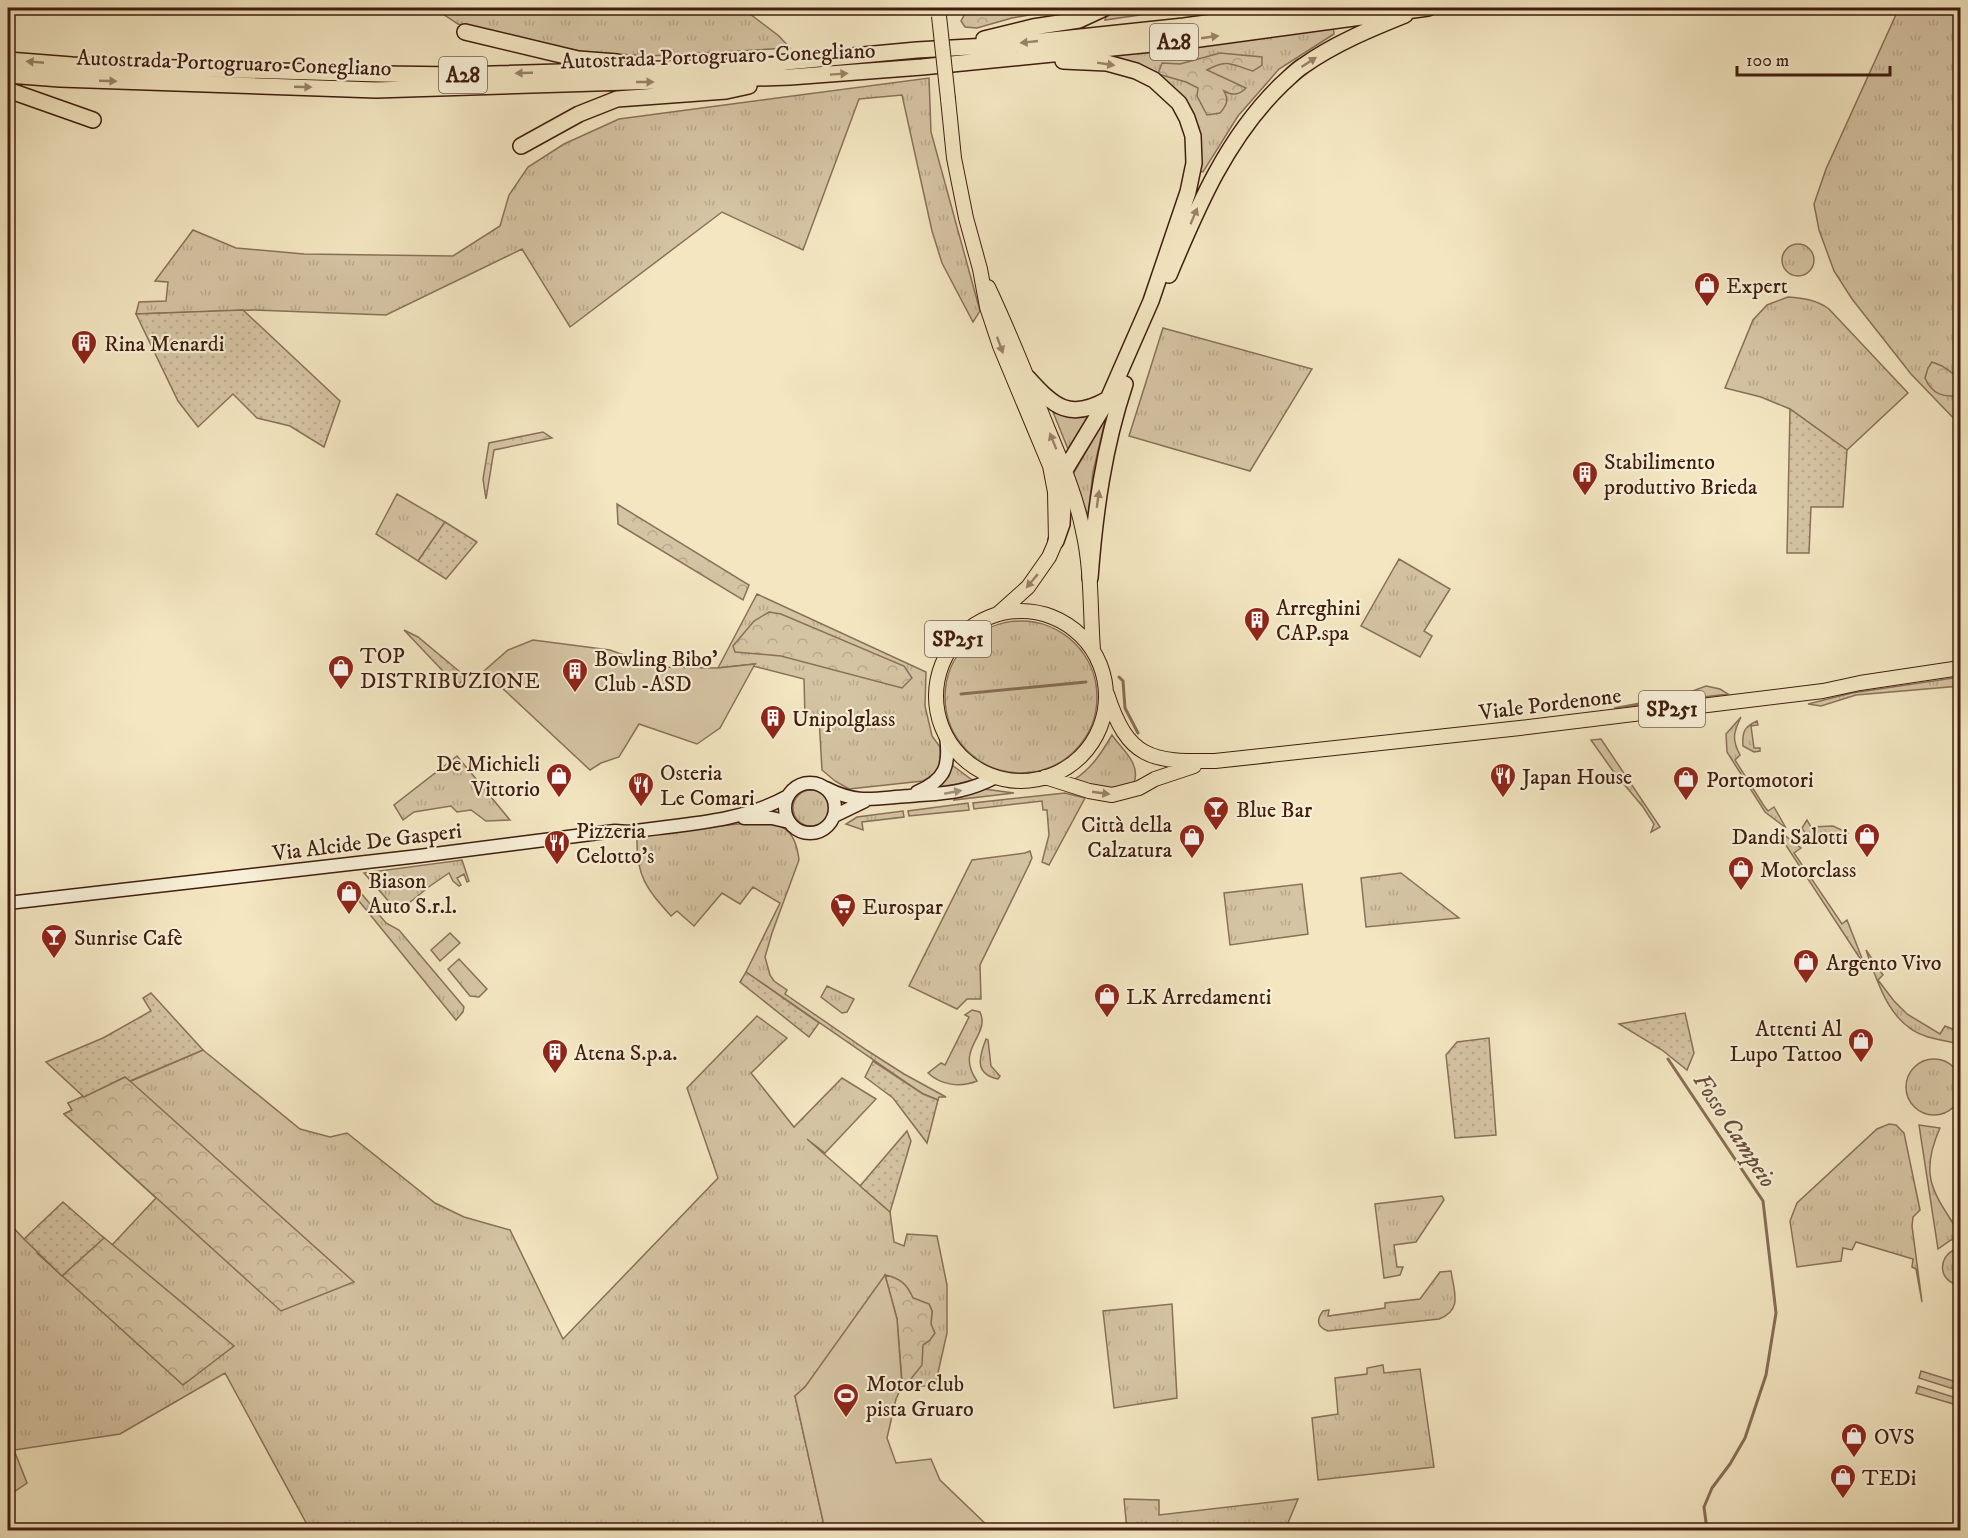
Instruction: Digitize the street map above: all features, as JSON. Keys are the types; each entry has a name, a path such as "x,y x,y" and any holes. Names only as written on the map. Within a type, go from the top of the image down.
{"highway":[{"path":"917,50 976,41 1033,27 1079,20 1105,8"},
{"name":"Autostrada Portogruaro-Conegliano","path":"8,60 72,65 460,75 731,67 917,50 1005,45 1184,26 1316,8"},
{"path":"1090,578 1098,500 1114,417 1125,382 1202,197 1216,170 1247,123 1272,94 1301,67 1353,38 1426,8"},
{"name":"Autostrada Portogruaro-Conegliano","path":"8,75 60,79 376,90 790,77 922,68 1192,40 1426,8"},
{"path":"465,32 578,59 683,62 731,67"},
{"path":"922,68 1072,61 1107,63 1136,71 1154,80 1179,103 1193,136 1194,163 1188,192 1151,301 1108,399 1065,470 1062,524 1056,541"},
{"path":"521,146 579,114 617,99 726,91 790,77"},
{"path":"8,90 93,120"},
{"path":"1028,378 1049,401 1064,408 1078,410 1094,407 1108,399"}],"main road":[{"path":"939,12 954,158 987,307 1000,346 1050,466 1055,492 1056,541 1040,572 1028,587 999,613"},
{"path":"980,269 1065,470 1084,532 1090,578 1093,650"},
{"name":"SP251","path":"1015,610 1032,611 1048,614 1063,621 1076,630 1093,650 1103,671 1107,694 1105,711 1098,733 1084,753 1067,768 1045,777 1021,781 996,777 967,762 955,750 938,716 936,694 939,672 948,652 961,635 979,622 999,613 1015,610"},
{"name":"Viale Pordenone","path":"1107,694 1118,725 1127,738 1145,754 1160,759 1187,762 1215,761 1520,728 1812,692 1960,668"},
{"name":"SP251","path":"908,796 932,786 939,779 948,758 946,736"},
{"name":"Viale Pordenone","path":"1045,777 1089,791 1112,795 1139,788 1177,770 1215,761"},
{"name":"SP251","path":"866,800 950,794 996,777"},
{"path":"808,783 820,785 845,796 866,800 834,816 825,828 812,833 798,830 789,822 785,807 788,796 796,787 808,783"},
{"path":"826,788 833,798 834,816"},
{"name":"Via Alcide De Gasperi","path":"8,903 430,855 615,831 629,832 730,817 773,804 788,796"},
{"name":"Via Alcide De Gasperi","path":"730,817 772,818 789,822"}],"green space":[{"path":"434,8 742,8 779,36 790,48 650,56 584,52 467,27 458,24"},
{"path":"968,8 1069,8 1012,18 977,28 965,27 961,21"},
{"path":"1111,8 1188,8 1105,20 1107,11"},
{"path":"1899,8 1960,8 1960,425 1911,374 1852,299 1834,271 1819,230 1814,204 1826,169"},
{"path":"1333,25 1334,34 1279,69 1238,116 1203,172 1198,171 1185,103 1109,55"},
{"path":"1220,53 1262,57 1262,65 1253,71 1225,63 1207,70 1246,88 1236,94 1224,91 1226,102 1220,113 1207,115 1197,96 1198,88 1158,74 1162,63 1180,64"},
{"path":"929,78 931,132 980,311 973,322 942,263 932,231 902,95 859,99 803,250 722,212 570,327 522,249 386,315 254,310 136,314 139,302 166,301 168,282 155,281 193,230 236,248 304,254 453,256 500,226 509,195 528,167 564,144 619,119"},
{"path":"1798,244 1809,249 1814,260 1809,271 1798,276 1787,271 1782,260 1787,249"},
{"path":"1788,297 1810,300 1829,309 1908,393 1847,450 1790,409 1761,397 1725,388 1753,320 1767,305"},
{"path":"243,310 340,401 324,447 290,426 257,418 233,394 198,427 178,401 136,314"},
{"path":"1163,328 1312,369 1250,471 1129,436"},
{"path":"1932,362 1955,375 1960,395 1943,395 1931,388 1925,378"},
{"path":"1790,409 1847,450 1843,507 1811,507 1809,553 1787,553"},
{"path":"1053,412 1067,416 1088,416 1068,449"},
{"path":"1106,417 1093,472 1088,516 1073,474"},
{"path":"543,432 552,438 494,450 486,499 483,479 489,443"},
{"path":"397,494 445,522 418,561 376,534"},
{"path":"617,504 749,585 743,600 618,524"},
{"path":"445,522 477,542 446,579 418,561"},
{"path":"1399,559 1450,589 1424,631 1432,636 1420,657 1361,626"},
{"path":"757,594 926,672 925,706 932,736 940,747 941,763 934,774 923,781 849,789 822,770 819,718 805,718 804,679 753,666 755,664 718,668"},
{"path":"769,612 781,614 904,666 912,678 902,688 781,656 735,652 733,646 754,621"},
{"path":"1021,621 1050,627 1063,634 1074,644 1084,655 1091,668 1097,697 1091,726 1084,739 1074,750 1063,760 1050,767 1021,773 992,767 979,760 968,750 958,739 951,726 945,697 951,668 958,655 968,644 979,634 992,627"},
{"path":"404,630 418,637 466,677 457,686"},
{"path":"533,640 610,650 657,667 718,668 755,664 720,728 697,744 639,724 619,757 601,763 590,770 484,671 508,650"},
{"path":"1960,677 1960,686 1856,695 1821,706 1808,704 1852,693"},
{"path":"1706,686 1720,689 1728,694 1614,708 1682,695"},
{"path":"1741,717 1735,736 1740,755 1735,760 1764,806 1768,811 1774,807 1786,828 1765,812 1727,752 1726,734"},
{"path":"1757,721 1758,725 1751,726 1754,748 1760,748 1760,751 1754,752 1743,746 1743,737 1749,725"},
{"path":"1112,735 1133,763 1134,783 1111,789 1075,779 1092,765"},
{"path":"1601,739 1660,827 1651,832 1654,824 1643,807 1591,740"},
{"path":"457,756 510,820 486,821 471,810 457,812 451,806 414,812 403,820 394,805"},
{"path":"952,765 972,780 936,790 949,776"},
{"path":"984,789 1014,793 954,800 955,798"},
{"path":"811,790 824,795 829,808 824,821 811,826 798,821 793,808 798,795"},
{"path":"1065,793 1085,798 1049,865 1042,862 1049,835 1047,810 1043,810 1042,801 974,809 973,803"},
{"path":"968,803 969,810 909,816 908,811"},
{"path":"903,811 904,817 862,822 863,830 846,824 857,817"},
{"path":"1807,820 1811,827 1833,826 1848,833 1836,839 1817,840 1806,834 1802,828"},
{"path":"748,823 777,825 784,828 794,839 799,860 765,957 774,981 787,990 785,994 868,1051 946,1097 939,1097 938,1100 923,1094 746,972 780,903 753,887 740,904 722,893 694,926 677,911 671,916 649,890 641,873 637,838 643,834"},
{"path":"1774,827 1801,848 1794,853 1842,924 1847,920 1865,966"},
{"path":"1030,851 1032,858 1029,865 980,965 981,999 967,999 957,1009 909,986 972,860"},
{"path":"462,860 469,881 467,882 464,874 457,878 461,885 459,886 449,873 398,912 364,873"},
{"path":"1401,873 1459,918 1366,927 1361,878"},
{"path":"1302,884 1308,934 1230,945 1224,893"},
{"path":"355,886 386,923 399,930 464,1007 456,1020 350,890"},
{"path":"450,933 460,943 440,961 431,950"},
{"path":"1866,950 1883,975 1878,980 1907,1014 1940,1034 1945,1026 1960,1032 1960,1044 1928,1037 1904,1024 1887,1002 1875,976"},
{"path":"459,959 487,989 479,997 470,996 448,969"},
{"path":"746,972 819,1023 809,1037 740,982"},
{"path":"827,986 854,999 847,1012 842,1013 821,997"},
{"path":"151,993 203,1050 130,1081 125,1077 84,1097 46,1062 103,1038 151,1011 143,998"},
{"path":"972,1010 980,1012 982,1021 969,1060 977,1081 957,1085 945,1083 928,1073 941,1063 945,1065 969,1017 965,1015"},
{"path":"1685,1013 1694,1053 1687,1070 1662,1050 1619,1024"},
{"path":"757,1016 787,1038 751,1073 794,1127 842,1078 876,1099 825,1153 807,1139 890,1212 894,1242 904,1246 907,1234 937,1236 947,1285 947,1333 935,1386 902,1386 902,1381 910,1380 921,1354 922,1345 930,1340 932,1311 929,1304 913,1298 892,1277 805,1387 795,1396 825,1530 310,1530 225,1373 120,1434 14,1450 27,1483 8,1496 8,1455 13,1451 8,1449 8,1222 24,1239 104,1238 112,1245 156,1198 64,1114 72,1110 68,1103 131,1081 203,1050 300,1129 330,1137 347,1133 435,1203 464,1217 510,1230 563,1339 718,1178 687,1088"},
{"path":"1489,1038 1496,1135 1455,1138 1446,1055 1457,1042"},
{"path":"986,1039 991,1066 1000,1076 998,1079 985,1073 980,1064"},
{"path":"1934,1059 1945,1061 1954,1067 1960,1076 1962,1087 1960,1098 1954,1107 1945,1113 1934,1115 1923,1113 1914,1107 1908,1098 1906,1087 1908,1076 1914,1067 1923,1061"},
{"path":"873,1061 923,1094 938,1100 927,1143 893,1098 865,1077"},
{"path":"125,1077 354,1282 281,1311 64,1114 72,1110 68,1103"},
{"path":"1889,1124 1896,1125 1904,1133 1920,1210 1913,1217 1912,1226 1922,1302 1916,1269 1912,1267 1913,1259 1856,1242 1852,1250 1843,1248 1841,1261 1797,1267 1790,1221 1797,1203 1877,1129"},
{"path":"1919,1125 1940,1128 1930,1159 1932,1184 1936,1195 1960,1234 1960,1239 1951,1240 1938,1249"},
{"path":"907,1131 911,1141 890,1212 860,1186"},
{"path":"1442,1196 1444,1200 1416,1242 1394,1245 1397,1267 1403,1267 1400,1275 1384,1278 1375,1204"},
{"path":"63,1202 104,1238 62,1276 24,1239"},
{"path":"102,1236 234,1346 183,1385 37,1253"},
{"path":"1956,1249 1960,1249 1960,1285 1948,1280 1943,1269 1945,1258"},
{"path":"1451,1271 1455,1293 1454,1305 1447,1315 1439,1319 1328,1331 1319,1323 1319,1317 1323,1311 1329,1310 1328,1316 1385,1308 1385,1303 1420,1299 1440,1272"},
{"path":"885,1275 902,1282 913,1298 929,1304 932,1311 931,1324 935,1333 923,1345 922,1365 910,1380 902,1381 897,1319"},
{"name":"Motor club pista Gruaro","path":"885,1275 897,1319 902,1386 896,1399 887,1438 896,1463 931,1459 940,1480 992,1530 825,1530 795,1396 805,1387"},
{"path":"1172,1304 1177,1398 1114,1408 1103,1311"},
{"path":"1383,1365 1384,1373 1420,1369 1434,1467 1318,1480 1312,1418 1338,1414 1335,1378 1367,1374 1367,1368"},
{"path":"1921,1371 1960,1383 1960,1391 1919,1378"},
{"path":"1918,1386 1960,1399 1960,1406 1916,1393"},
{"path":"1124,1499 1159,1500 1159,1515 1298,1499 1285,1530 1127,1530"}],"waterway":[{"path":"1119,677 1123,681 1125,708 1138,733"},
{"path":"961,694 1086,682"},
{"name":"Fosso Campeio","path":"1668,1059 1763,1201 1776,1313 1766,1375 1745,1438 1730,1464 1712,1488 1704,1507 1707,1530"}],"place":[{"name":"Expert","path":"1707,308"},
{"name":"Rina Menardi","path":"84,366"},
{"name":"Stabilimento produttivo Brieda","path":"1585,497"},
{"name":"Arreghini CAP.spa","path":"1257,643"},
{"name":"TOP DISTRIBUZIONE","path":"341,691"},
{"name":"Bowling Bibo' Club -ASD","path":"575,694"},
{"name":"Unipolglass","path":"773,741"},
{"name":"De Michieli Vittorio","path":"559,799"},
{"name":"Japan House","path":"1503,799"},
{"name":"Portomotori","path":"1686,802"},
{"name":"Osteria Le Comari","path":"641,808"},
{"name":"Blue Bar","path":"1216,832"},
{"name":"Dandi Salotti","path":"1867,859"},
{"name":"Città della Calzatura","path":"1192,860"},
{"name":"Pizzeria Celotto's","path":"557,866"},
{"name":"Motorclass","path":"1741,892"},
{"name":"Biason Auto S.r.l.","path":"349,916"},
{"name":"Eurospar","path":"843,929"},
{"name":"Sunrise Cafè","path":"54,960"},
{"name":"Argento Vivo","path":"1806,985"},
{"name":"LK Arredamenti","path":"1107,1019"},
{"name":"Attenti Al Lupo Tattoo","path":"1861,1064"},
{"name":"Atena S.p.a.","path":"555,1075"},
{"name":"Motor club pista Gruaro","path":"846,1419"},
{"name":"OVS","path":"1854,1459"},
{"name":"TEDi","path":"1843,1500"}]}
